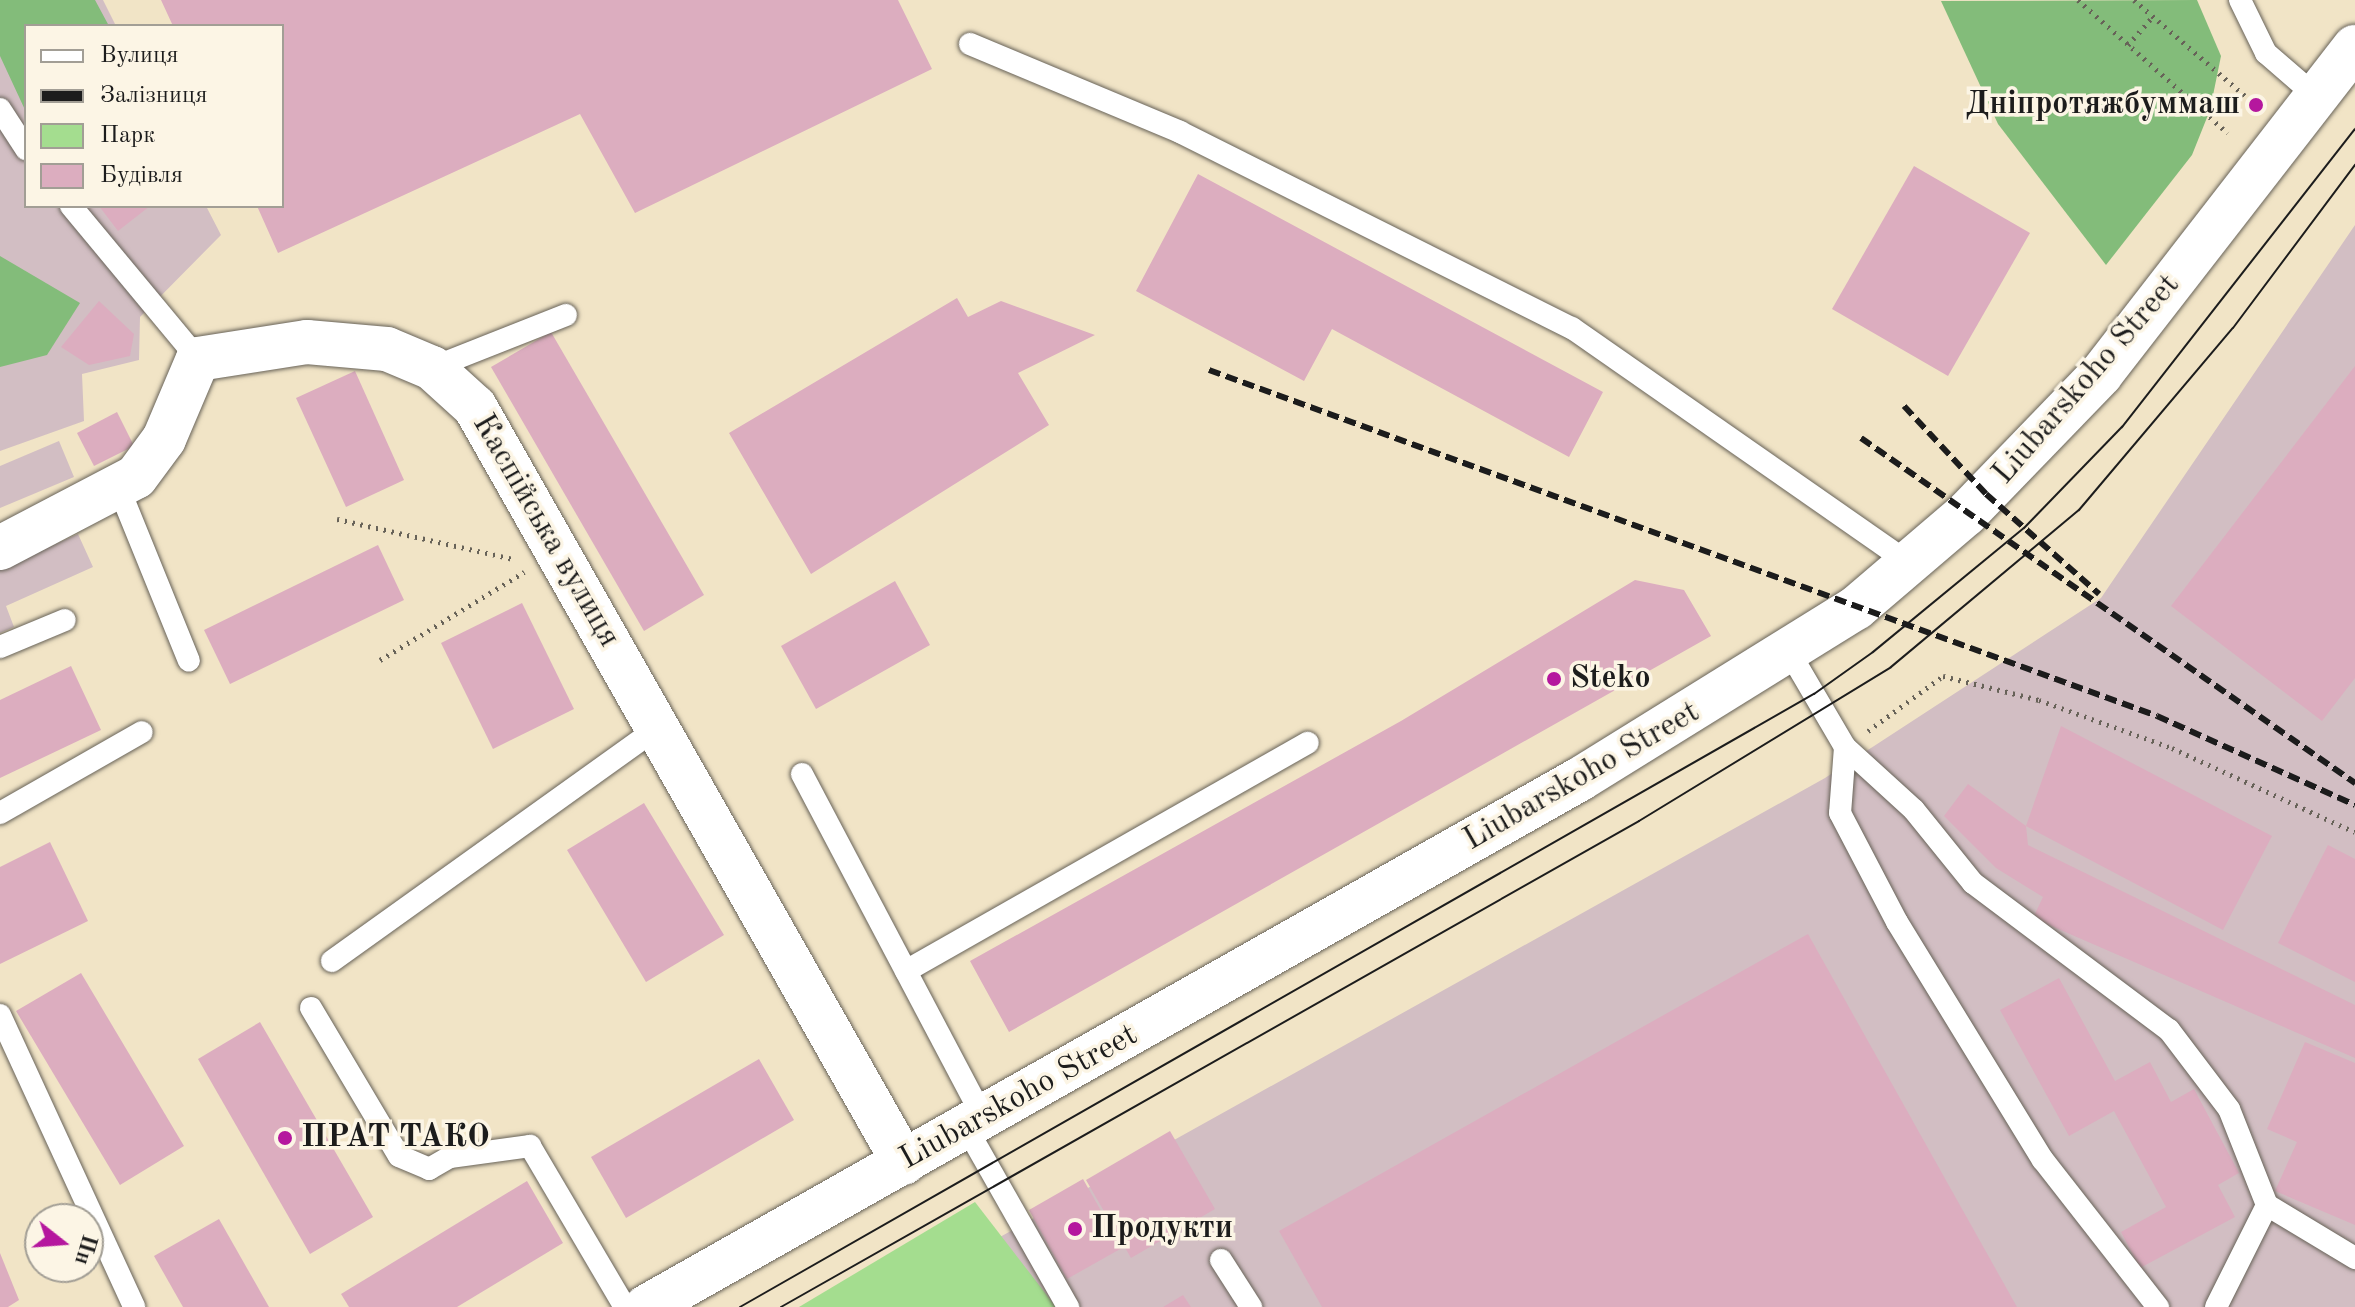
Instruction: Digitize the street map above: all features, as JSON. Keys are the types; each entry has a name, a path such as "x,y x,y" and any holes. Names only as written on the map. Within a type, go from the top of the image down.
{"main road":[{"name":"Liubarskoho Street","path":"646,1307 976,1124 1791,655 1910,564 2101,374 2355,47"},
{"name":"Каспійська вулиця","path":"198,359 307,342 387,349 432,368 475,407 904,1163"},
{"path":"0,548 120,491 164,439 198,359"}],"lane":[{"path":"2240,0 2266,53 2318,98"},
{"path":"970,44 1180,132 1572,328 1910,564"},
{"path":"0,109 24,146"},
{"path":"73,208 198,359"},
{"path":"432,368 566,315"},
{"path":"120,491 189,661"},
{"path":"0,647 65,620"},
{"path":"1791,655 1845,747 1914,810 1973,883 2169,1030 2229,1109 2267,1205 2355,1258"},
{"path":"332,961 658,728"},
{"path":"0,813 142,732"},
{"path":"906,971 1308,743"},
{"path":"1845,747 1840,813 1897,922 2043,1160 2158,1307"},
{"path":"802,774 906,971 976,1124 1068,1307"},
{"path":"311,1008 399,1156 429,1169 450,1157 530,1146 625,1307"},
{"path":"0,1015 125,1304"},
{"path":"2216,1307 2267,1205"},
{"path":"1221,1260 1251,1307"}],"path":[{"path":"2078,0 2228,133"},
{"path":"2134,0 2252,102"},
{"path":"2128,45 2153,16"},
{"path":"337,519 538,564 380,660"},
{"path":"1845,747 1943,676 2039,700 2172,748 2355,832"}],"shaded area":[{"path":"0,0 103,0 115,24 24,24 24,208 207,208 221,235 140,317 139,360 82,374 84,421 0,451"},
{"path":"2355,225 2355,1307 874,1307 1825,778 2101,598"},
{"path":"59,441 74,477 0,508 0,466"},
{"path":"78,534 93,567 6,606 14,627 0,633 0,569"}],"green space":[{"path":"0,0 95,0 108,24 24,24 24,108 0,56"},
{"path":"2197,0 2221,56 2210,110 2192,155 2106,265 1998,124 1941,1"},
{"path":"0,256 80,303 47,355 0,367"},
{"path":"975,1202 1056,1307 799,1307"}],"building":[{"path":"161,0 898,0 932,69 635,213 580,114 278,253 258,208 284,208 284,24 172,24"},
{"path":"1914,166 2030,233 1948,376 1832,309"},
{"path":"1198,174 1603,392 1569,457 1332,329 1304,381 1136,291"},
{"path":"101,208 147,208 118,231"},
{"path":"957,298 968,317 1001,301 1095,335 1018,373 1049,425 811,574 729,433"},
{"path":"99,301 134,334 130,356 89,365 61,347"},
{"path":"551,332 704,595 644,631 491,367"},
{"path":"2355,366 2355,678 2322,721 2171,606"},
{"path":"355,371 404,480 346,507 296,398"},
{"path":"117,412 134,446 94,466 77,433"},
{"path":"378,545 404,600 230,684 204,630"},
{"path":"1635,580 1684,590 1711,636 1009,1032 970,961 1401,721"},
{"path":"895,581 930,645 816,709 781,646"},
{"path":"522,603 574,709 493,749 441,643"},
{"path":"71,666 101,730 0,778 0,700"},
{"path":"2061,726 2272,836 2223,930 2026,826"},
{"path":"1968,784 2026,826 2028,845 2355,1005 2355,1058 2033,918 2043,897 1996,868 1944,816"},
{"path":"644,803 724,935 646,982 567,850"},
{"path":"50,842 88,921 0,964 0,867"},
{"path":"2328,845 2355,859 2355,982 2278,943"},
{"path":"1808,934 2017,1307 1322,1307 1279,1231"},
{"path":"81,973 184,1146 120,1185 16,1011"},
{"path":"2059,978 2115,1081 2150,1062 2171,1102 2194,1089 2239,1173 2218,1185 2235,1217 2140,1268 2121,1232 2166,1207 2114,1111 2069,1136 2000,1010"},
{"name":"ПРАТ ТАКО","path":"260,1022 373,1217 310,1254 198,1059"},
{"path":"2305,1042 2355,1063 2355,1225 2275,1191 2297,1142 2267,1129"},
{"path":"759,1059 794,1120 626,1218 591,1157"},
{"path":"1170,1131 1215,1209 1131,1258 1086,1180"},
{"name":"Продукти","path":"1083,1179 1122,1248 1067,1279 1029,1210"},
{"path":"527,1181 563,1243 457,1307 349,1307 341,1294"},
{"path":"219,1219 269,1307 183,1307 154,1256"},
{"path":"0,1253 19,1300 8,1307 0,1307"},
{"path":"1183,1295 1191,1307 1163,1307"}],"tram line":[{"path":"740,1307 1814,694 1873,652 2024,528 2122,427 2355,129"},
{"path":"781,1307 1639,821 1891,667 2079,510 2233,328 2355,165"}],"railway":[{"path":"1209,370 2157,716 2355,805"},
{"path":"1904,406 1986,494 2099,594"},
{"path":"1861,438 2355,783"}],"place":[{"name":"Дніпротяжбуммаш","path":"2256,105"},
{"name":"Steko","path":"1554,679"},
{"name":"ПРАТ ТАКО","path":"285,1138"},
{"name":"Продукти","path":"1075,1229"}]}
